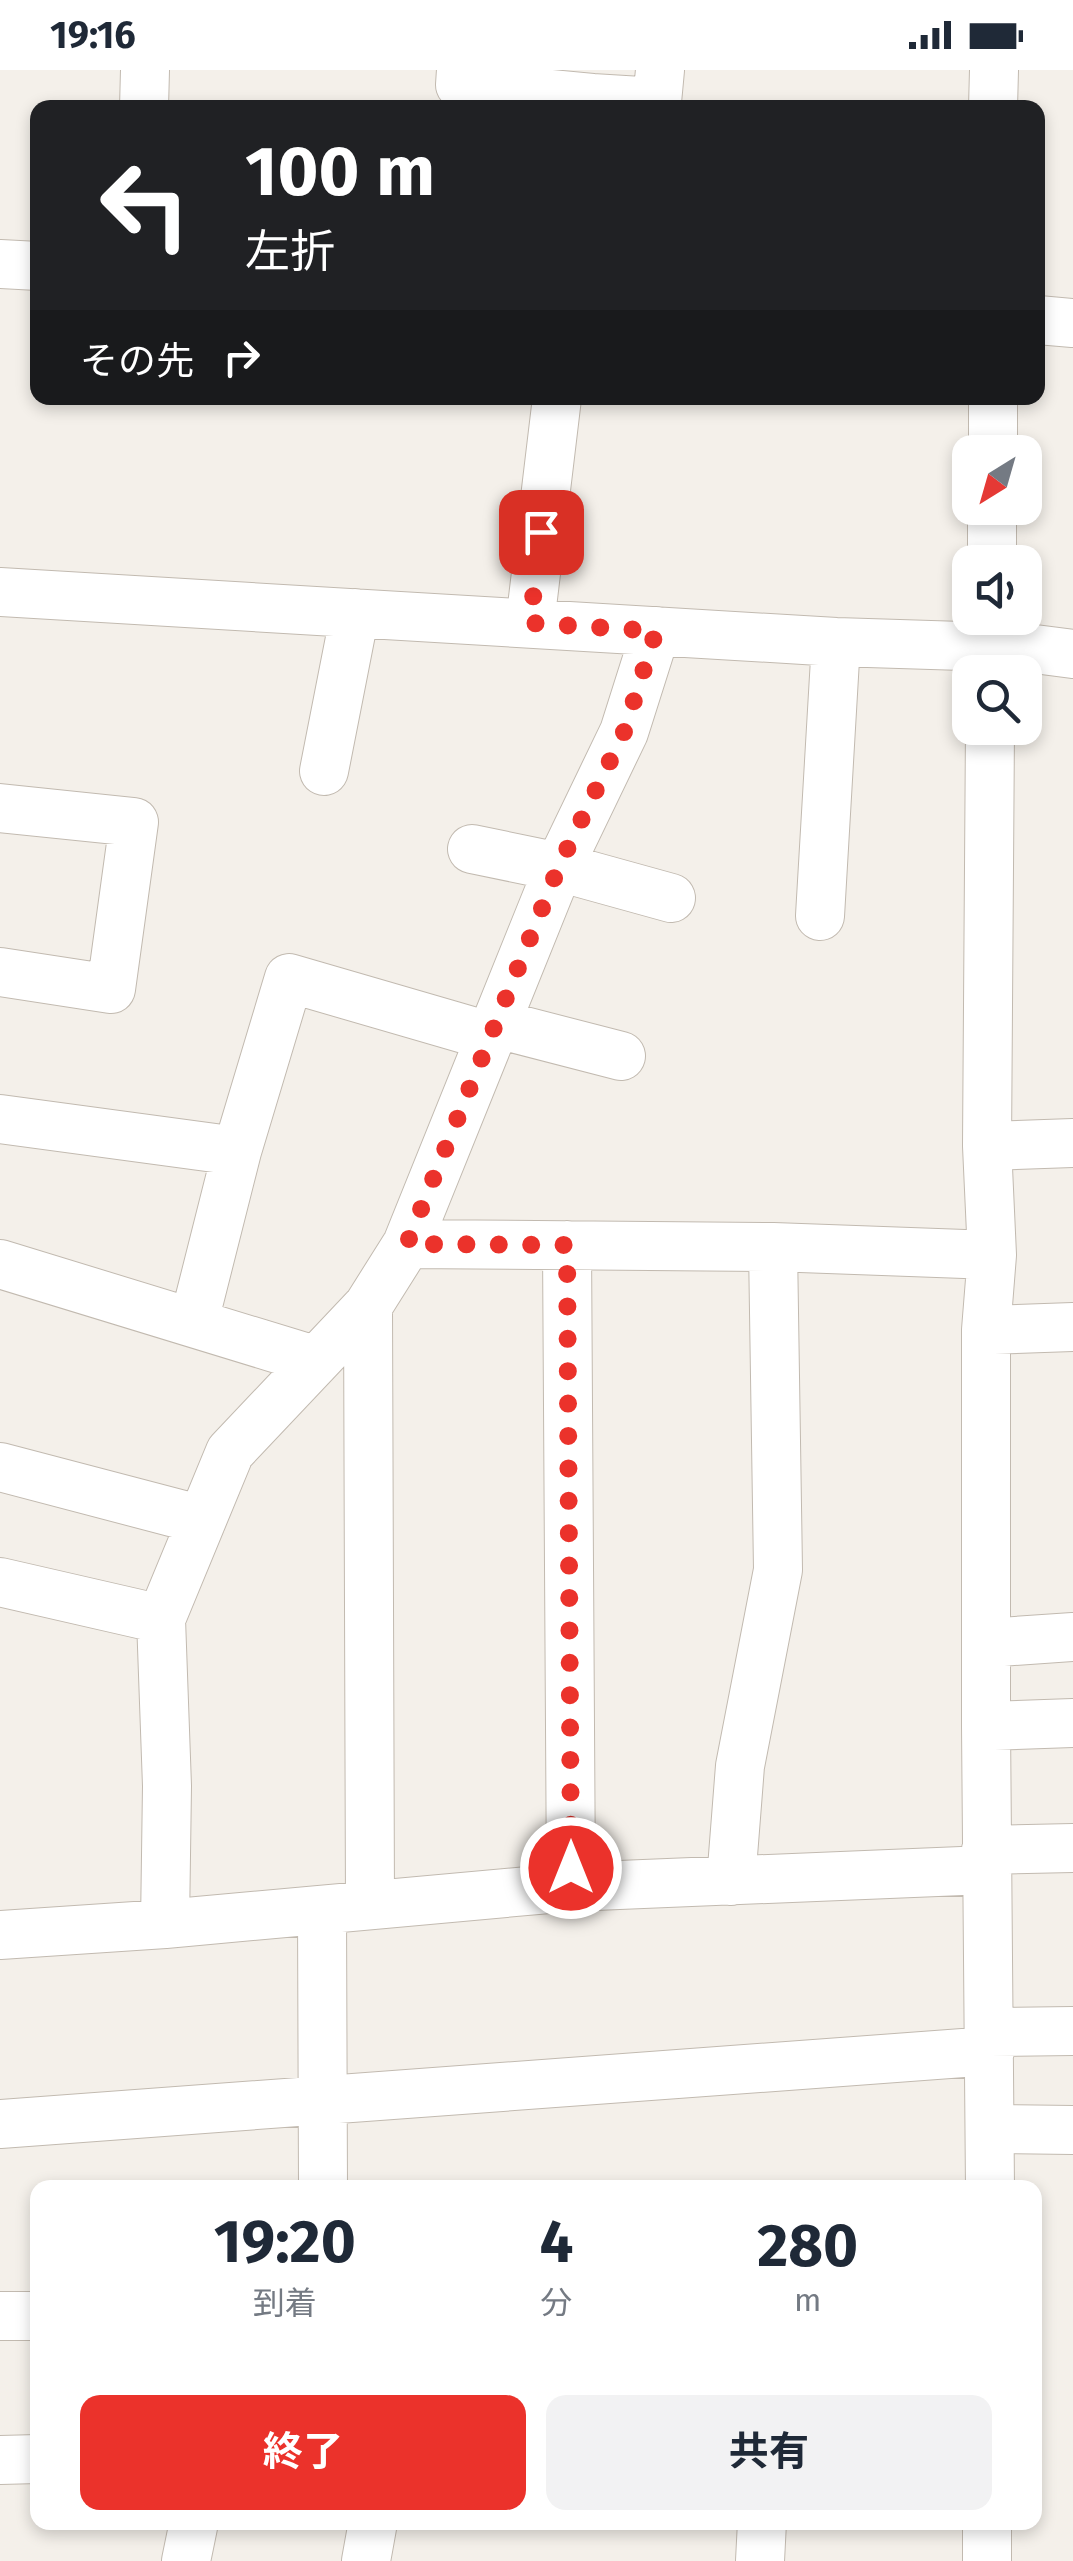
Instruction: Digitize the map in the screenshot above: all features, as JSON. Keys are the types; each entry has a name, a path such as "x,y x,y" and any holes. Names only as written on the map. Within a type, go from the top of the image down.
{"street":[{"path":"144,70 144,100"},
{"path":"460,70 460,85 569,100"},
{"path":"657,100 660,70"},
{"path":"994,70 994,100"},
{"path":"0,264 30,266"},
{"path":"1045,321 1073,323"},
{"path":"530,623 556,405"},
{"path":"993,405 993,435"},
{"path":"0,592 836,642 1028,648 1073,654"},
{"path":"324,771 355,614"},
{"path":"165,1924 167,1786 161,1620 230,1452 368,1306 407,1244 559,866 624,732 656,631"},
{"path":"820,916 836,642"},
{"path":"990,745 987,1146 992,1255 986,1330 986,1860 990,2180"},
{"path":"0,808 134,822 111,989 0,972"},
{"path":"472,849 559,866 671,898"},
{"path":"194,1321 237,1151 289,978 495,1031 621,1056"},
{"path":"0,1119 237,1151"},
{"path":"987,1146 1073,1143"},
{"path":"407,1244 773,1247 992,1255"},
{"path":"567,1245 571,1887"},
{"path":"731,1881 740,1766 778,1570 773,1247"},
{"path":"0,1264 314,1360"},
{"path":"368,1306 370,1905"},
{"path":"986,1330 1073,1327"},
{"path":"0,1467 202,1520"},
{"path":"0,1582 161,1620"},
{"path":"986,1643 1073,1638"},
{"path":"986,1726 1073,1724"},
{"path":"0,1935 571,1887 731,1881 986,1860 1073,1848"},
{"path":"322,1910 323,2180"},
{"path":"0,2124 1073,2031"},
{"path":"990,2129 1073,2130"},
{"path":"0,2316 30,2316"},
{"path":"0,2460 30,2458"},
{"path":"186,2561 192,2530"},
{"path":"366,2561 372,2530"},
{"path":"760,2561 762,2530"},
{"path":"987,2530 987,2561"}],"route":[{"path":"541,532 530,623 656,631 624,732 559,866 407,1244 567,1245 571,1868"}]}
